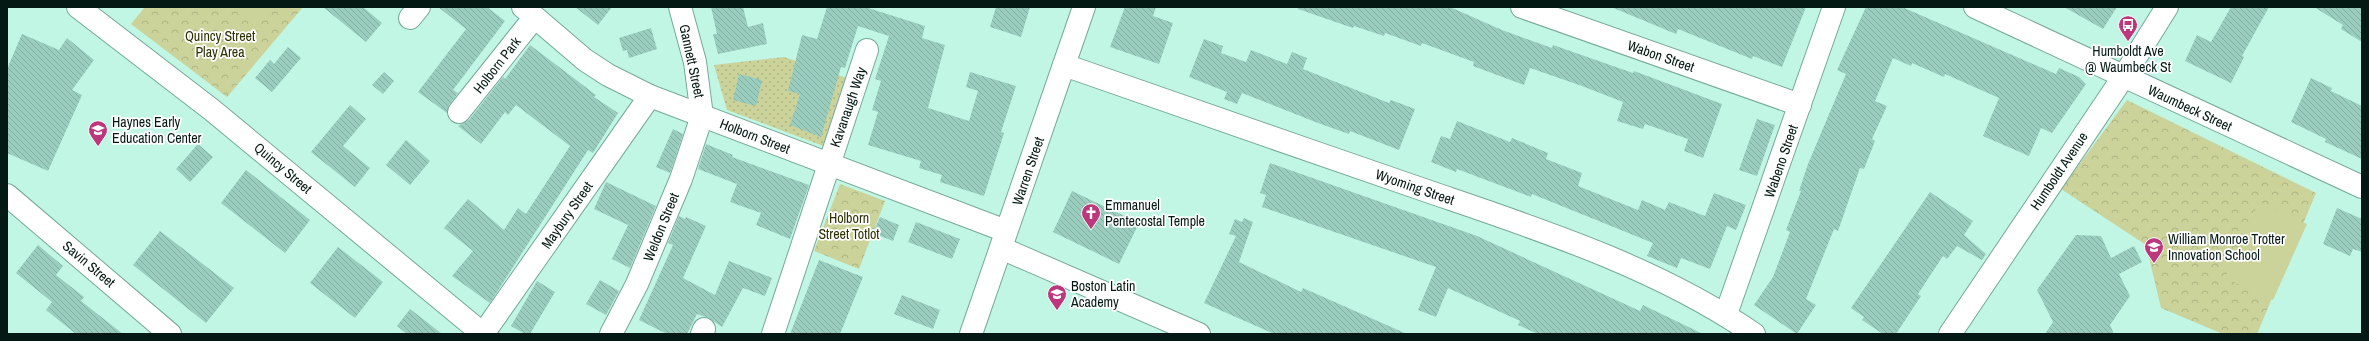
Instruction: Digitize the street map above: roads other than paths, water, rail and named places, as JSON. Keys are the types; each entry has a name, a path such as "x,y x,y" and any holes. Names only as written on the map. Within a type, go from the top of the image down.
{"street":[{"name":"Quincy Street","path":"78,7 212,110 483,334"},
{"name":"Gannett Street","path":"680,7 695,62 702,116"},
{"name":"Warren Street","path":"971,334 1084,7"},
{"name":"Wabon Street","path":"1522,7 1800,105"},
{"name":"Wabeno Street","path":"1726,314 1834,7"},
{"name":"Waumbeck Street","path":"1975,7 2362,187"},
{"name":"Humboldt Avenue","path":"1950,334 2124,76 2167,7"},
{"name":"Holborn Street","path":"528,12 585,60 608,76 650,96 828,164 1004,239 1199,334"},
{"name":"Holborn Park","path":"459,112 528,12"},
{"name":"Kavanaugh Way","path":"773,334 828,164 867,50"},
{"name":"Wyoming Street","path":"1064,65 1546,233 1651,277 1726,314 1754,334"},
{"name":"Maybury Street","path":"483,334 650,96"},
{"name":"Weldon Street","path":"611,334 637,284 681,179 702,116"},
{"name":"Savin Street","path":"7,194 170,334"}],"place":[{"name":"Humboldt Ave @ Waumbeck St","path":"2128,42"},
{"name":"Haynes Early Education Center","path":"98,147"},
{"name":"Emmanuel Pentecostal Temple","path":"1091,230"},
{"name":"William Monroe Trotter Innovation School","path":"2154,264"},
{"name":"Boston Latin Academy","path":"1057,311"}],"park label":[{"name":"Quincy Street Play Area","path":"220,44"},
{"name":"Holborn Street Totlot","path":"849,226"}]}
